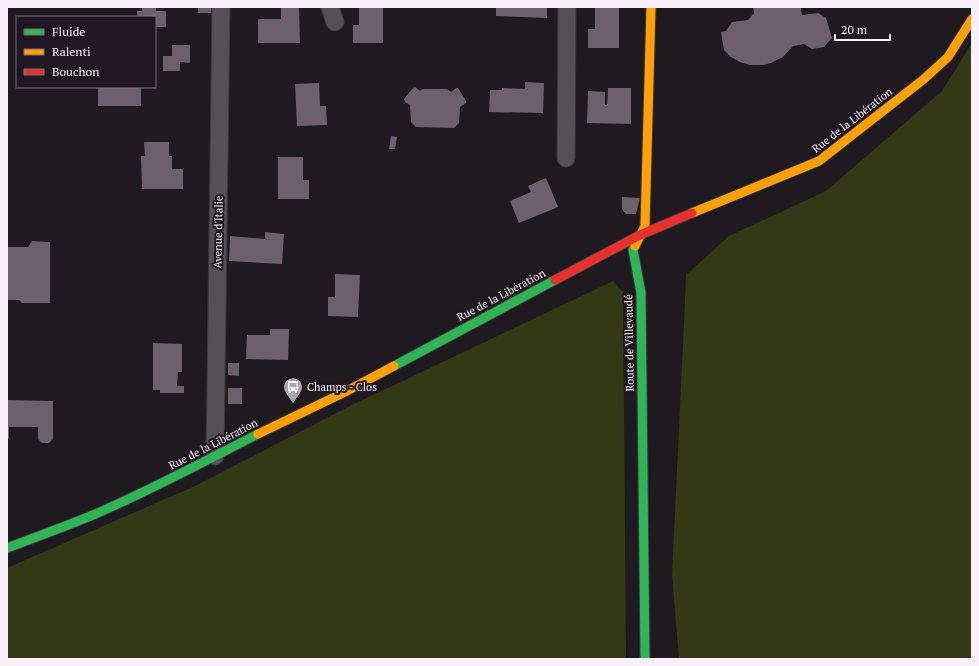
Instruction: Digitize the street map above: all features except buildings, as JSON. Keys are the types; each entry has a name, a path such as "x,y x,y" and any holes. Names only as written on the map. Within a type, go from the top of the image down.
{"street":[{"name":"Avenue d'Italie","path":"215,456 221,7"},
{"path":"566,158 568,7"},
{"name":"Route de Villevaudé","path":"646,659 641,293 633,250 645,226 651,7"},
{"name":"Rue de la Libération","path":"7,548 34,539 130,498 345,392 640,235 819,161 924,79 948,57 972,19"}],"green space":[{"path":"972,43 972,659 679,659 672,575 686,275 729,236 826,191 942,91"},
{"path":"613,281 623,292 626,659 7,659 7,568 195,486 352,405"}],"traffic: fast":[{"path":"635,246 633,250 641,293 645,659"},
{"path":"394,366 555,280"},
{"path":"7,548 114,506 258,434"}],"traffic: slow":[{"path":"635,246 645,226 651,7"},
{"path":"692,213 819,161 924,79 948,57 972,19"},
{"path":"258,434 345,392 394,366"}],"traffic: jam":[{"path":"555,280 640,235 692,213"}],"place":[{"name":"Champs - Clos","path":"293,404"}]}
